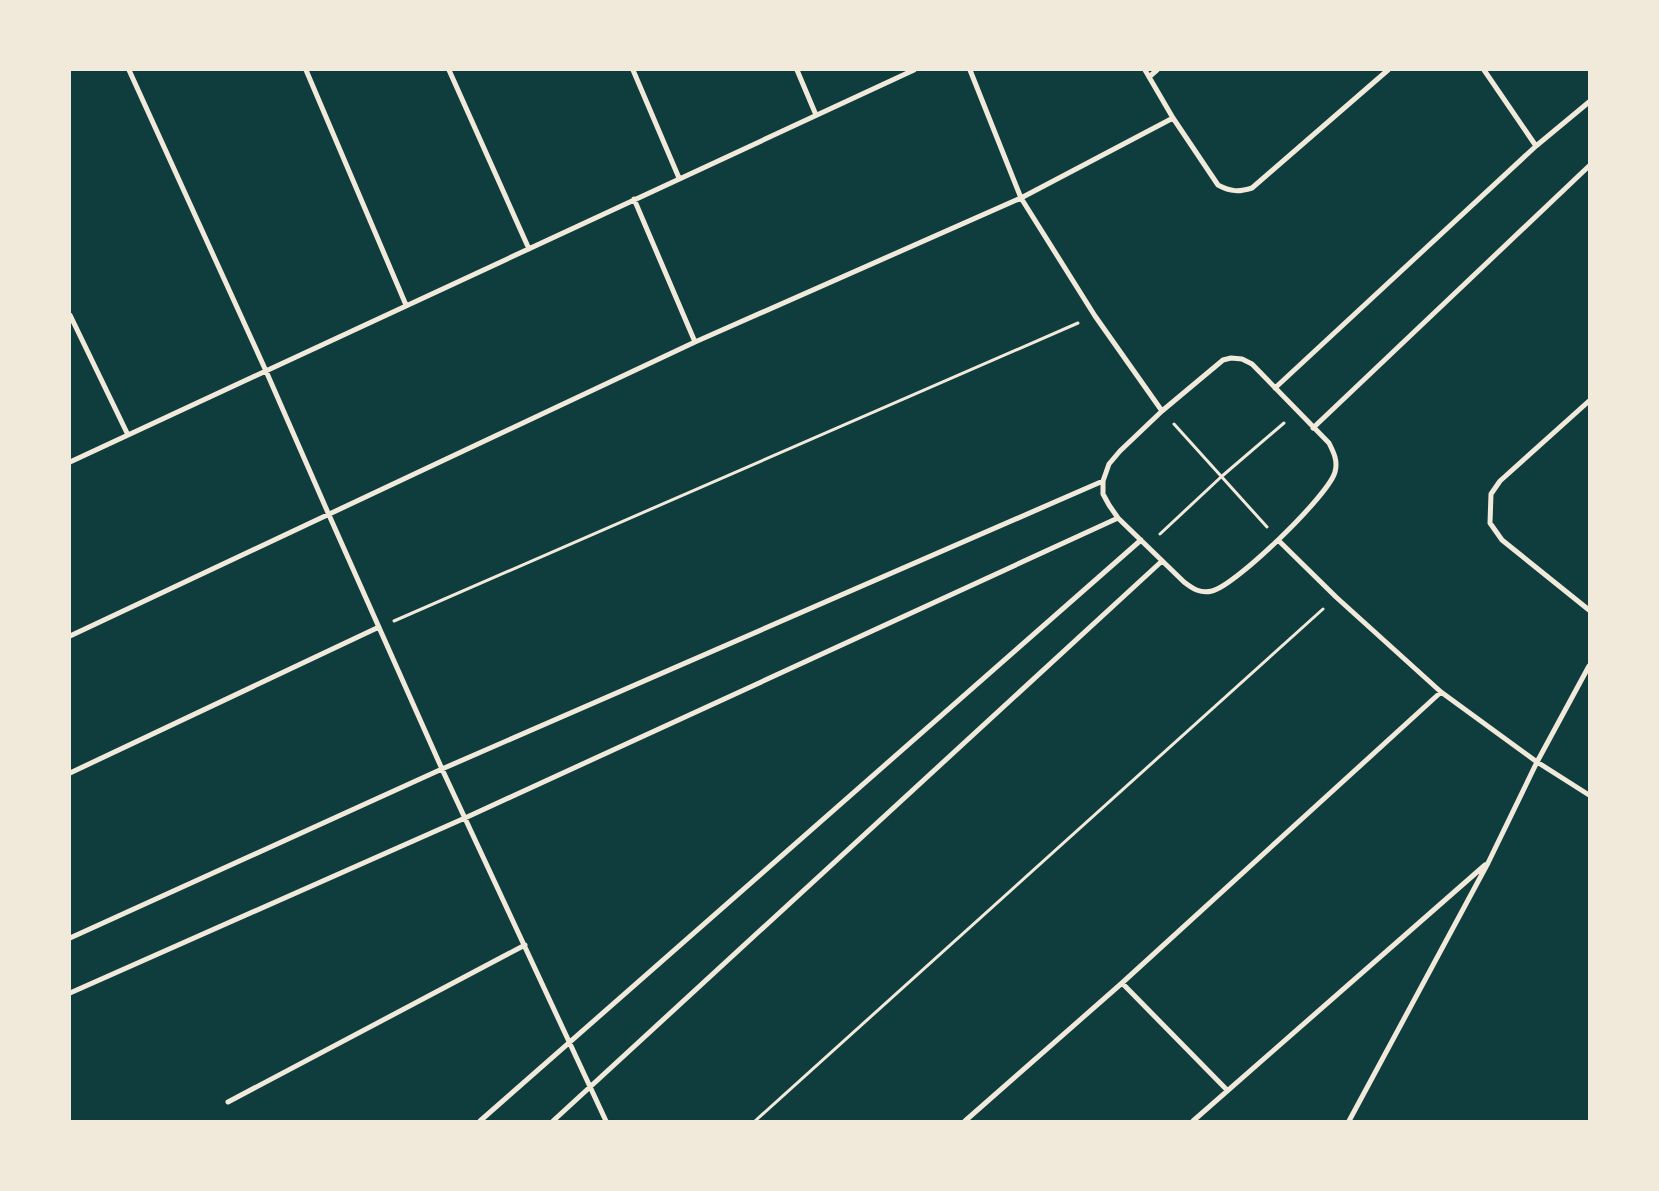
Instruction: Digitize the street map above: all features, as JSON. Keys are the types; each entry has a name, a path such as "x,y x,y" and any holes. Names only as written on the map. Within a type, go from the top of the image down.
{"street":[{"path":"129,70 266,371 442,769 606,1121"},
{"path":"306,70 406,305"},
{"path":"449,70 529,249"},
{"path":"633,70 679,178"},
{"path":"797,70 816,115"},
{"path":"70,462 914,70"},
{"path":"970,70 1021,198 1095,316 1162,411"},
{"path":"1145,70 1218,185 1229,191 1241,192 1252,188 1388,70"},
{"path":"1149,77 1157,70"},
{"path":"1484,70 1536,146"},
{"path":"1274,388 1536,146 1589,102"},
{"path":"70,636 695,342 1021,198 1174,118"},
{"path":"1313,428 1589,166"},
{"path":"634,199 695,342"},
{"path":"70,315 128,435"},
{"path":"1232,358 1242,359 1252,364 1297,411 1329,443 1335,454 1335,473 1328,487 1278,540 1224,587 1204,592 1193,589 1118,518 1103,494 1103,481 1109,464 1120,451 1162,411 1223,360 1232,358"},
{"path":"1589,400 1500,481 1491,494 1489,511 1490,523 1502,540 1589,610"},
{"path":"70,938 442,769 1103,481"},
{"path":"70,994 465,818 1118,518"},
{"path":"480,1121 1141,540"},
{"path":"1278,540 1336,597 1441,692 1537,762 1589,796"},
{"path":"553,1121 1162,561"},
{"path":"70,773 379,627"},
{"path":"1349,1121 1488,863 1537,762 1589,666"},
{"path":"965,1121 1122,983 1441,692"},
{"path":"1193,1121 1488,863"},
{"path":"228,1102 525,945"},
{"path":"1122,983 1227,1090"}],"path":[{"path":"379,627 1095,316"},
{"path":"1162,411 1278,540"},
{"path":"1147,546 1221,477 1297,411"},
{"path":"755,1121 1336,597"}]}
